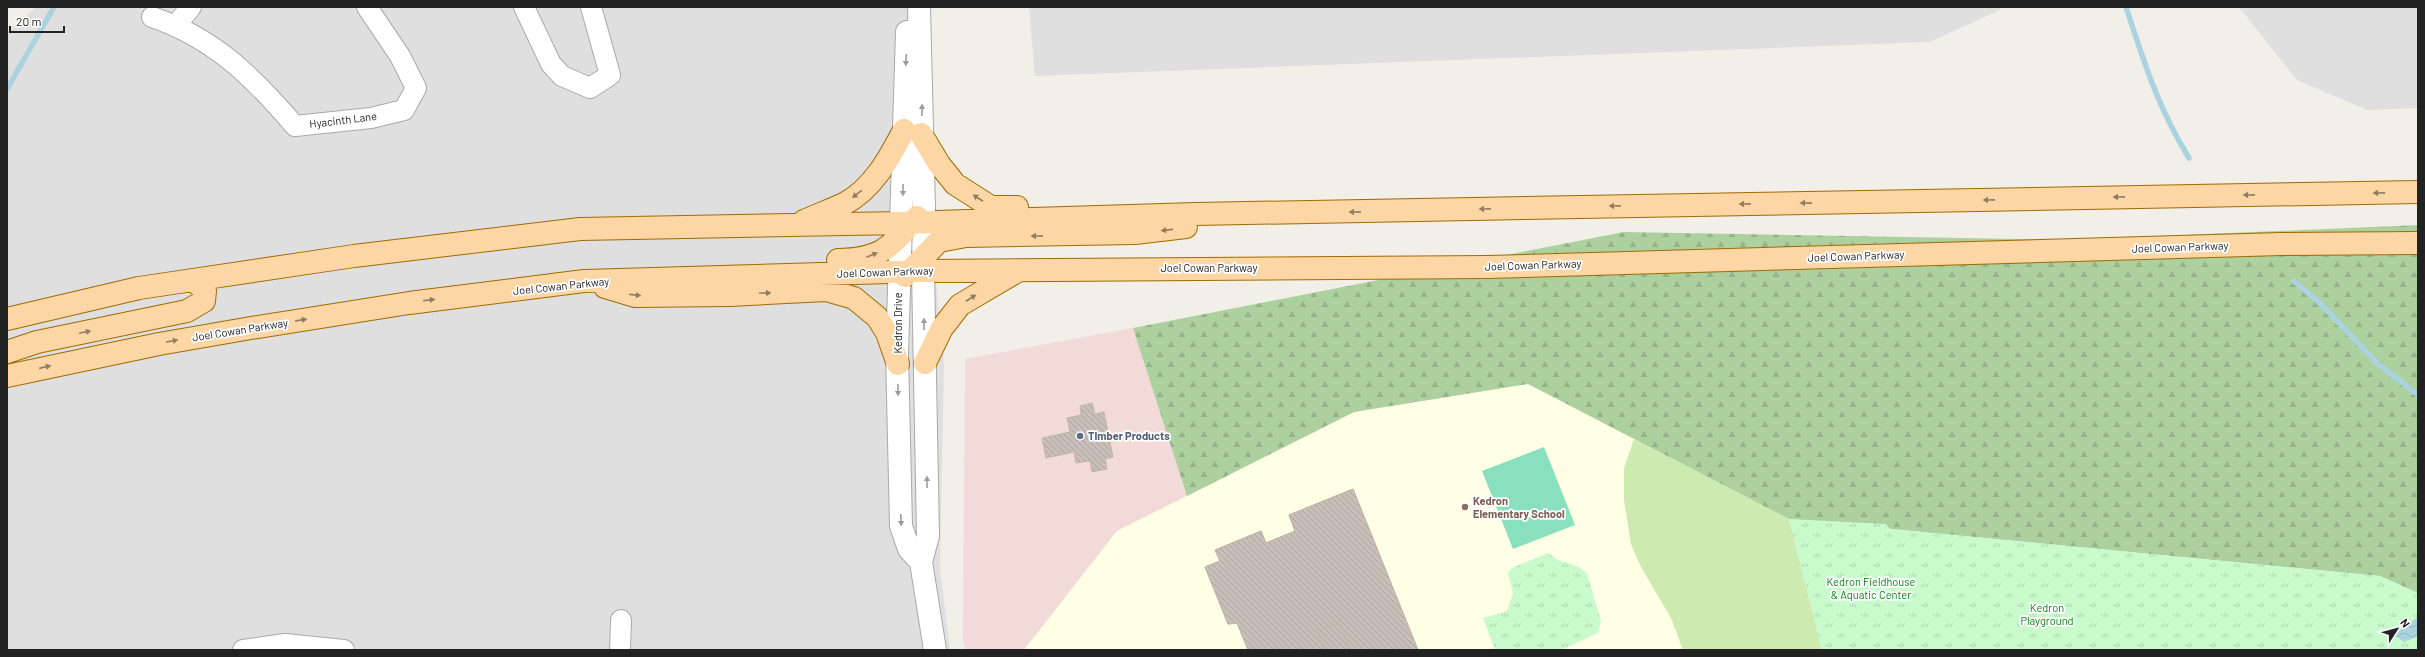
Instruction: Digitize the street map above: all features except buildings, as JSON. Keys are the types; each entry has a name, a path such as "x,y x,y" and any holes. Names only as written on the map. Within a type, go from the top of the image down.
{"main road":[{"path":"792,225 846,203 870,184 889,158 913,132 955,184 991,207 1144,204 1195,214"},
{"path":"7,319 139,288 354,256 580,229 912,223 1195,214 2418,192"},
{"path":"910,271 938,241 966,236 1135,233 1180,228 1232,214"},
{"path":"584,281 625,269 745,262 862,260 889,248 912,223"},
{"name":"Joel Cowan Parkway","path":"7,376 159,344 251,328 409,303 584,281 910,271 1488,267 2273,244 2418,243"},
{"path":"925,363 942,328 960,305 992,284 1020,270"},
{"path":"7,352 36,342 186,311 204,301 205,291 194,280"},
{"path":"584,281 635,296 730,295 826,290 854,298 877,317 887,333 898,364"}],"street":[{"path":"176,25 191,7"},
{"name":"Hyacinth Lane","path":"152,17 176,25 208,43 241,68 295,126 371,118 404,110 416,88 400,56 367,7"},
{"path":"524,7 551,64 562,76 590,88 610,75 591,7"},
{"name":"Kedron Drive","path":"907,7 913,132"},
{"name":"Kedron Drive","path":"919,7 913,132 910,271 898,364 901,526 909,549 921,562"},
{"name":"Kedron Drive","path":"912,223 910,271 925,363 928,536 921,562 935,650"},
{"path":"620,650 621,620"},
{"path":"243,650 285,644 344,650"}],"shaded area":[{"path":"36,7 930,7 933,252 944,364 940,567 950,650 7,650 7,32"},
{"path":"1029,7 2000,7 2000,10 1930,42 1035,76"},
{"path":"2239,7 2418,7 2418,108 2367,110 2297,80"},
{"path":"1133,328 1183,469 1187,496 1117,531 1024,650 965,650 963,640 965,359"},
{"name":"Kedron Elementary School","path":"1528,384 1789,519 1822,650 1024,650 1117,531 1354,412"}],"green space":[{"path":"2418,225 2418,593 2380,576 1789,519 1528,384 1354,412 1187,496 1133,328 1624,232 2069,240"},
{"path":"1634,439 1789,519 1822,650 1683,650 1671,618 1640,565 1631,544 1624,500 1624,468"},
{"path":"1544,447 1575,525 1513,549 1482,471"},
{"name":"Kedron Fieldhouse & Aquatic Center","path":"1789,519 1886,524 1890,529 2380,576 2418,593 2418,650 1822,650"},
{"path":"1548,553 1558,560 1579,567 1587,573 1601,621 1598,633 1561,650 1495,650 1483,618 1507,611 1513,594 1508,573 1512,568"}],"water":[{"path":"2418,617 2418,636 2404,642 2394,635"}],"waterway":[{"path":"7,89 54,7"},
{"path":"2126,7 2160,103 2189,158"},
{"path":"2294,281 2321,304 2377,363 2418,395"}],"place":[{"name":"TImber Products","path":"1080,436"},
{"name":"Kedron Elementary School","path":"1465,507"}],"park label":[{"name":"Kedron Playground","path":"2047,614"}]}
